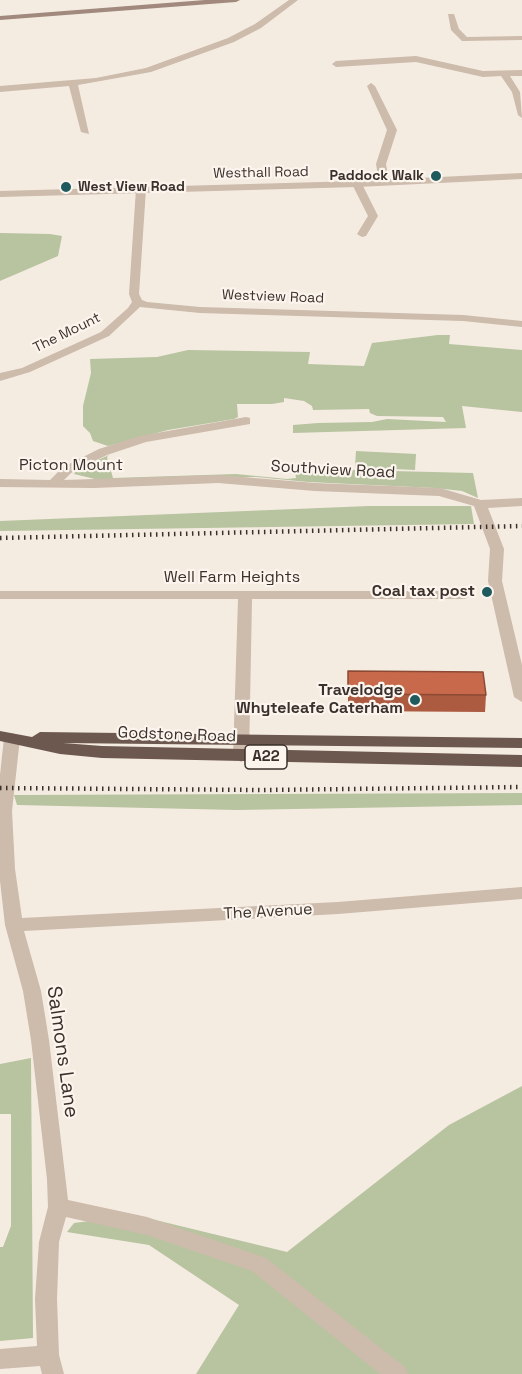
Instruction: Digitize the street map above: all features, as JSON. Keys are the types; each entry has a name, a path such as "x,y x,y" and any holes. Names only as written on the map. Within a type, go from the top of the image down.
{"highway":[{"name":"Godstone Road","path":"6,737 60,748 102,752 522,743"},
{"name":"Godstone Road","path":"241,748 522,761"}],"main road":[{"path":"0,18 236,0"}],"street":[{"path":"0,89 73,83 148,70 206,51 258,26 294,0"},
{"path":"452,16 455,30 465,39 522,38"},
{"path":"336,64 416,59 483,74 522,73"},
{"path":"504,74 516,92 522,115"},
{"path":"73,83 86,132"},
{"path":"371,86 392,130 381,164 384,182"},
{"name":"Westhall Road","path":"0,194 357,184 522,176"},
{"path":"357,184 373,216 362,234"},
{"path":"137,302 134,294 141,189"},
{"name":"Westview Road","path":"137,302 171,308 463,318 522,324"},
{"name":"The Mount","path":"0,377 26,370 105,334 133,310 137,302"},
{"path":"54,483 67,470 103,452 144,439 246,421"},
{"name":"Southview Road","path":"141,482 218,479 315,487 440,492 480,504 522,502"},
{"name":"Picton Mount","path":"0,483 141,482"},
{"path":"480,504 496,549 495,581 522,697"},
{"name":"Well Farm Heights","path":"0,596 465,595"},
{"path":"241,748 245,596"},
{"name":"Salmons Lane","path":"6,737 4,811 7,869 14,925 32,991 38,1030 58,1207 50,1242 46,1309 51,1364"},
{"name":"The Avenue","path":"14,925 338,908 522,892"},
{"path":"58,1207 147,1226 259,1264 398,1374"},
{"path":"0,1359 51,1364"}],"green space":[{"path":"0,233 62,236 58,256 0,281"},
{"path":"450,335 449,344 522,350 522,412 462,406 466,428 293,433 293,425 318,423 372,422 387,419 446,422 443,417 377,416 370,413 369,409 313,410 312,406 304,401 284,398 284,402 272,404 237,404 238,417 234,419 168,430 108,446 93,441 90,433 83,426 83,406 91,373 90,359 157,357 188,350 310,352 308,364 364,366 372,343"},
{"path":"356,451 416,454 415,470 355,467"},
{"path":"109,455 107,457 113,478 236,474 287,479 296,478 295,471 351,470 473,473 478,498 462,491 435,488 308,482 256,477 99,480 74,474 76,470"},
{"path":"369,506 471,506 474,524 0,531 0,521"},
{"path":"522,793 522,805 237,810 17,805 14,795"},
{"path":"31,1058 33,1338 0,1341 0,1247 3,1247 11,1226 11,1114 0,1114 0,1064"},
{"path":"522,1086 522,1374 196,1374 239,1305 149,1245 67,1232 74,1223 135,1215 287,1252 449,1125"}],"building":[{"path":"348,671 483,672 486,695 348,694"}],"railway":[{"path":"0,538 522,526"},
{"path":"0,788 262,790 522,787"}],"place":[{"name":"Paddock Walk","path":"436,176"},
{"name":"West View Road","path":"66,187"},
{"name":"Coal tax post","path":"487,592"},
{"name":"Travelodge Whyteleafe Caterham","path":"415,700"}]}
